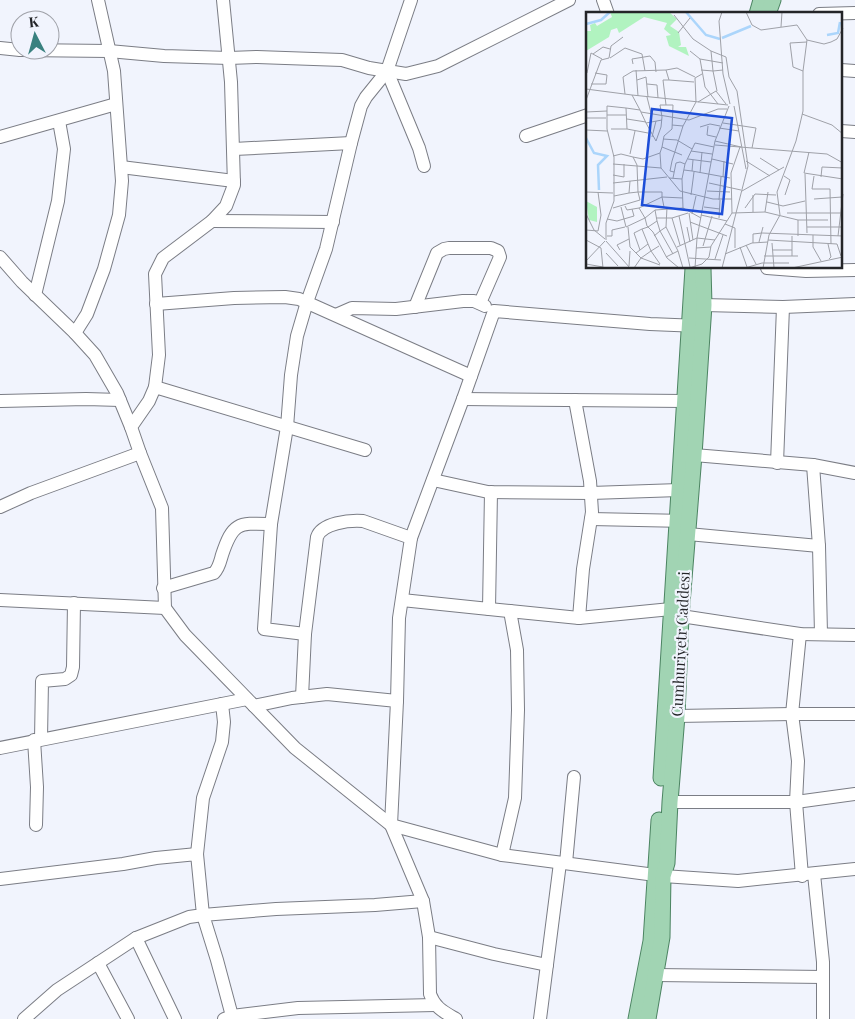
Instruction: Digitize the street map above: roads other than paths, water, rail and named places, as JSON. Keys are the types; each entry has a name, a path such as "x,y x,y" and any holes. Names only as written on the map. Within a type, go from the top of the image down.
{"main road":[{"path":"636,1019 651,941 659,875 688,456 695,326 693,269"},
{"path":"684,525 679,490 688,456 685,401 695,326 704,304 703,269"},
{"name":"Cumhuriyetr Caddesi","path":"648,1019 662,937 659,875 667,863 670,802 678,716 676,613"}],"street":[{"path":"75,333 87,314 97,287 119,215 122,181 114,71 98,0"},
{"path":"130,427 149,401 155,387 159,355 155,274 163,258 212,221 226,206 234,186 229,58 223,0"},
{"path":"305,634 264,629 272,524 287,427 297,336 306,302 326,249 361,106 386,71 410,0"},
{"path":"60,50 109,51 164,56 342,60 406,74 438,66 569,0"},
{"path":"603,0 607,12"},
{"path":"842,13 855,13"},
{"path":"842,70 855,70"},
{"path":"386,71 419,148 424,166"},
{"path":"0,137 116,104"},
{"path":"526,136 586,116"},
{"path":"35,295 58,201 64,149 59,121"},
{"path":"842,131 855,132"},
{"path":"234,150 351,143"},
{"path":"121,167 234,181"},
{"path":"212,221 332,222"},
{"path":"415,307 437,253 444,248 491,248 498,251 500,257 480,302"},
{"path":"0,257 95,355 120,400 162,508 165,608 185,635 296,748 391,825 502,855 659,875 738,881 855,869"},
{"path":"807,269 855,270"},
{"path":"156,304 189,300 285,297 306,302 471,376"},
{"path":"336,315 352,308 415,307 468,300 480,302 494,311 695,326"},
{"path":"704,304 783,307 855,304"},
{"path":"777,463 783,307"},
{"path":"456,1019 436,1005 430,994 429,937 423,901 391,825 399,618 411,538 494,311"},
{"path":"155,387 364,450"},
{"path":"463,399 685,401"},
{"path":"2,401 120,400"},
{"path":"575,400 591,493 591,519 583,569 579,618"},
{"path":"0,507 31,493 140,453"},
{"path":"688,456 813,466 855,473"},
{"path":"813,466 819,546 821,634"},
{"path":"433,480 491,492 591,493 679,490"},
{"path":"489,609 491,492"},
{"path":"591,519 684,525 819,546"},
{"path":"302,697 305,634 317,537 322,529 357,520 411,538"},
{"path":"163,588 214,573 218,568 228,537 237,527 250,523 272,524"},
{"path":"0,600 165,608"},
{"path":"402,600 579,618 676,613 800,634 855,635"},
{"path":"36,825 37,740 42,681 65,679 71,675 73,667 74,603"},
{"path":"502,855 515,798 517,650 510,611"},
{"path":"800,634 792,714 798,761 796,802 823,977 823,1019"},
{"path":"0,748 222,704 250,703 328,694 397,701"},
{"path":"222,704 224,722 222,742 203,798 197,854 203,915 217,960 228,1018 267,1015 298,1008 436,1005"},
{"path":"678,716 855,714"},
{"path":"540,1019 574,777"},
{"path":"670,802 796,802 855,794"},
{"path":"0,879 197,854"},
{"path":"24,1019 57,990 136,938 189,917 276,909 423,901"},
{"path":"429,937 494,954 547,965"},
{"path":"136,938 175,1019"},
{"path":"98,963 128,1019"},
{"path":"655,975 823,977"}]}
